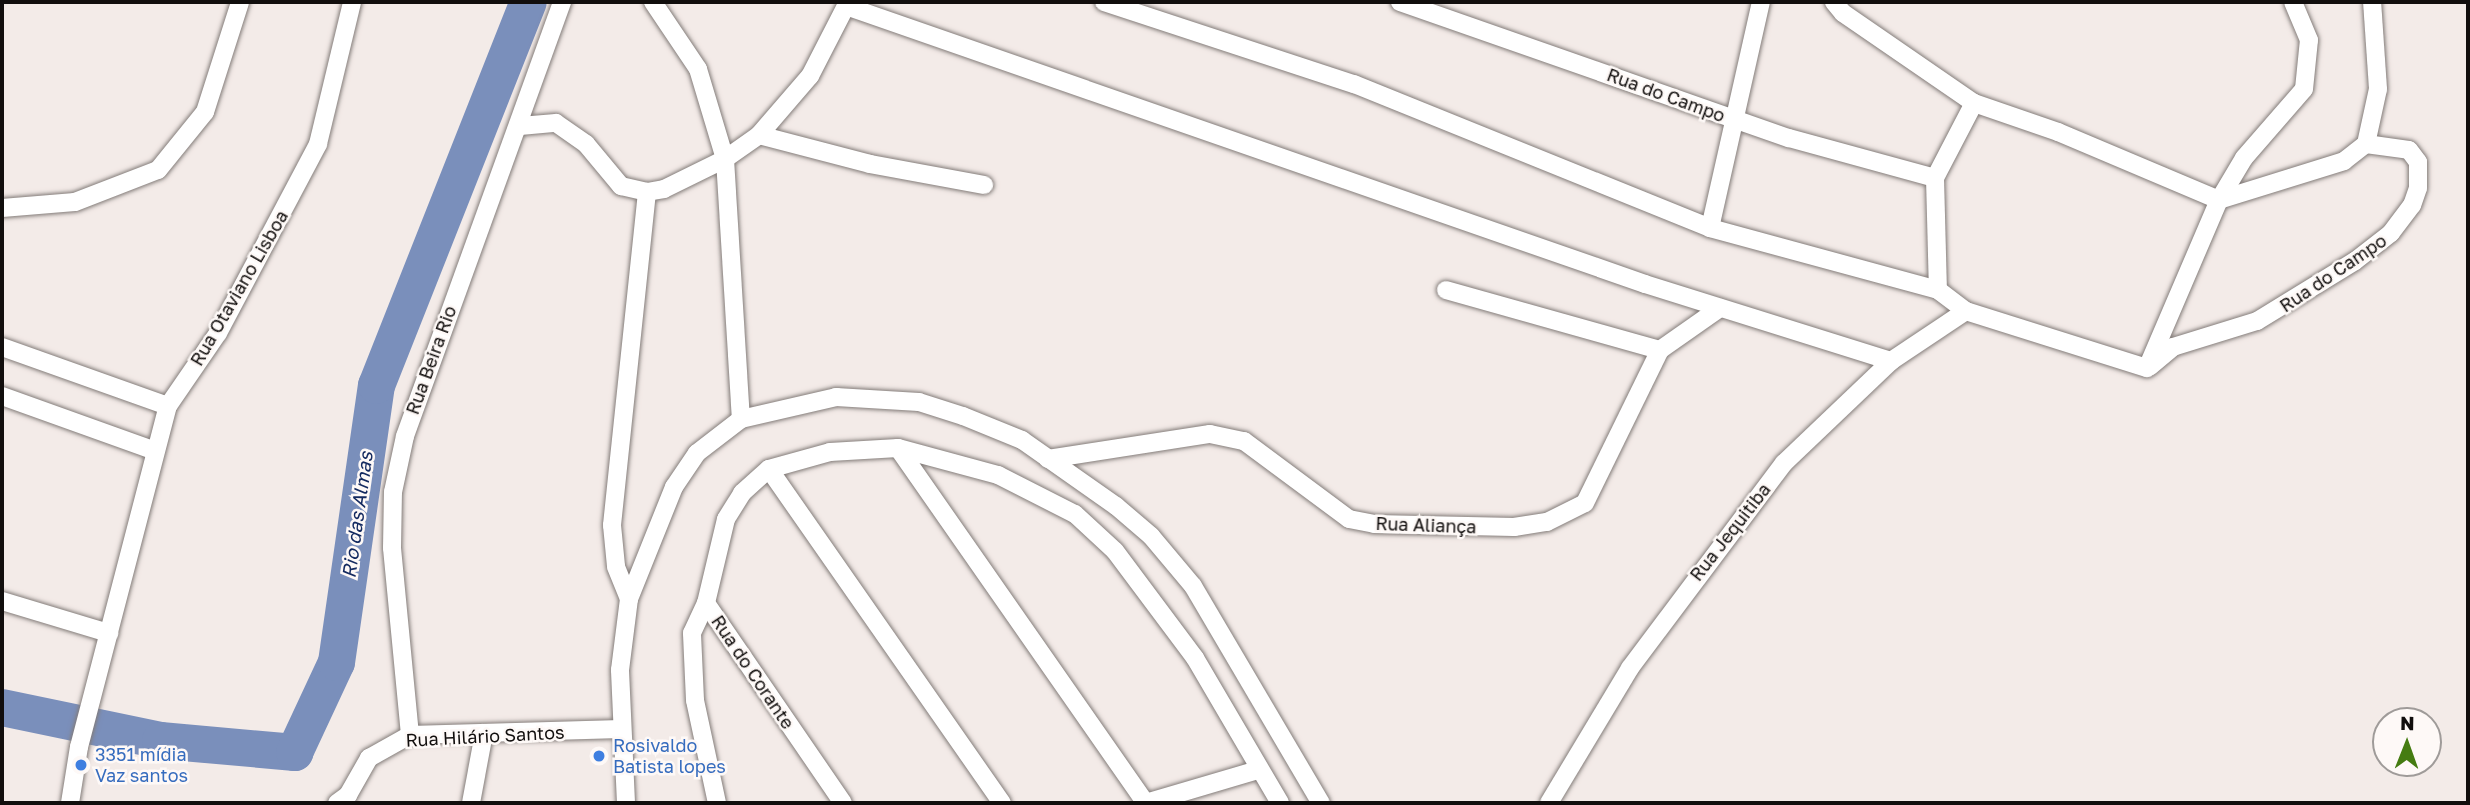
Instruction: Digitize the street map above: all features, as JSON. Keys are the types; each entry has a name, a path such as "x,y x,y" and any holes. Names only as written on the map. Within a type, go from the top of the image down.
{"street":[{"path":"2,208 75,202 158,170 205,112 240,2"},
{"name":"Rua Otaviano Lisboa","path":"70,803 79,747 105,654 153,450 168,406 218,333 318,144 352,2"},
{"name":"Rua Beira Rio","path":"410,735 392,548 393,492 426,369 520,126 562,2"},
{"path":"653,2 698,69 724,159 741,419"},
{"path":"1104,2 1354,84 1710,228 1938,290 1966,311 2147,368 2219,200 2244,158 2304,89 2309,40 2293,2"},
{"name":"Rua do Campo","path":"1400,2 1731,118 1935,178"},
{"path":"1710,228 1732,144 1731,118 1761,2"},
{"path":"1834,2 1843,13 1974,103 2080,141 2219,200 2344,161 2366,144 2378,89 2372,2"},
{"path":"520,126 556,122 586,144 621,186 648,192 664,189 724,159 759,135 810,76 847,4 1720,308 1891,361"},
{"path":"1938,290 1935,178 1974,103"},
{"path":"759,135 870,164 984,185"},
{"name":"Rua do Campo","path":"2147,368 2173,347 2257,321 2296,300 2391,233 2413,205 2418,188 2418,162 2409,150 2366,144"},
{"path":"629,599 616,566 612,526 648,192"},
{"path":"1447,290 1660,350"},
{"name":"Rua Aliança","path":"1048,459 1210,434 1244,440 1349,519 1398,525 1530,526 1585,503 1660,350 1720,308"},
{"name":"Rua Jequitiba","path":"1549,803 1630,668 1734,525 1784,463 1891,361 1966,311"},
{"path":"2,347 168,406"},
{"path":"2,396 153,450"},
{"path":"626,803 621,729 621,670 629,599 674,487 697,453 741,419 836,397 919,402 1021,440 1151,536 1193,586 1321,803"},
{"path":"898,448 1146,803 1258,770"},
{"name":"Rua do Corante","path":"843,803 706,603 726,519 742,493 769,469 830,452 898,448 998,475 1075,514 1145,587 1195,657 1258,770 1280,803"},
{"path":"769,469 1002,803"},
{"path":"2,601 109,634"},
{"path":"706,603 692,633 692,659 695,700 717,803"},
{"name":"Rua Hilário Santos","path":"337,803 348,795 369,758 410,735 621,729"},
{"path":"471,803 484,733"}],"waterway":[{"name":"Rio das Almas","path":"2,707 160,740 294,752 336,662 376,385 528,2"}],"place":[{"name":"Rosivaldo Batista lopes","path":"599,756"},
{"name":"3351 mídia Vaz santos","path":"81,765"}]}
